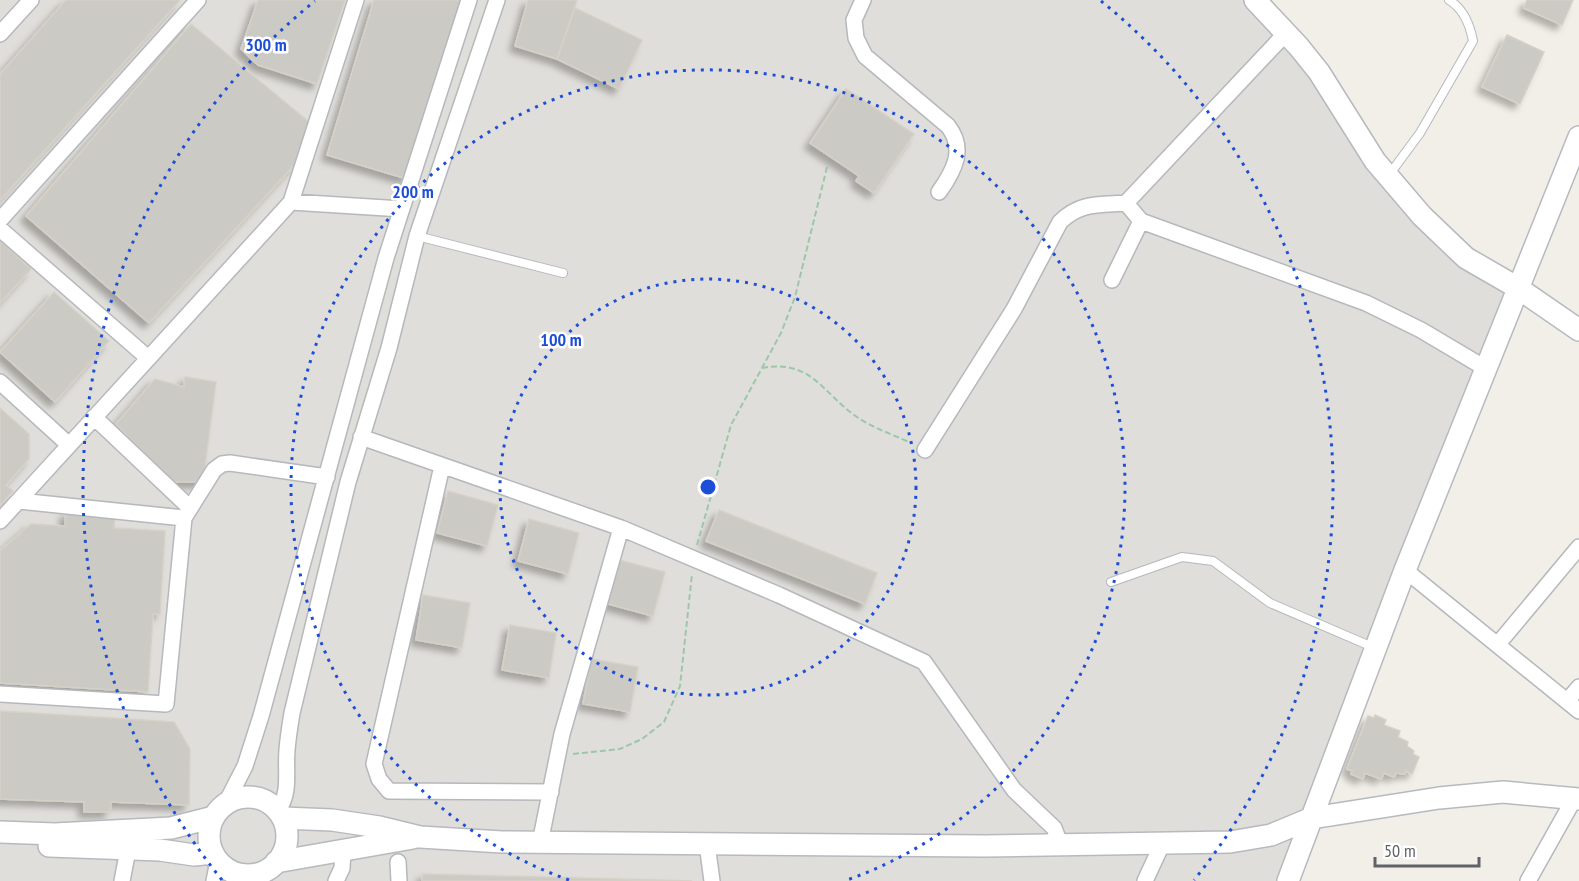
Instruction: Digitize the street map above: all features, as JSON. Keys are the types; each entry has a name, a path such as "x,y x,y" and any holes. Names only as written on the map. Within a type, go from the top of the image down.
{"street":[{"path":"0,34 30,0"},
{"path":"0,220 198,0"},
{"path":"0,521 291,202 356,0"},
{"path":"215,865 208,835 245,766 261,716 371,312 469,0"},
{"path":"280,814 286,793 287,751 292,712 361,437 389,348 417,236 497,0"},
{"path":"863,0 854,20 856,38 865,56 948,126 956,139 956,161 939,192"},
{"path":"1255,0 1286,33 1330,87 1387,177 1422,216 1466,258 1518,288 1579,330"},
{"path":"925,450 1014,309 1054,229 1060,222 1072,211 1086,205 1126,203 1286,33"},
{"path":"1288,881 1405,570 1579,138"},
{"path":"291,202 402,209"},
{"path":"1126,203 1141,221 1366,303 1429,334 1485,368"},
{"path":"1113,280 1141,221"},
{"path":"0,229 148,358"},
{"path":"0,382 69,445"},
{"path":"94,417 187,513"},
{"path":"361,437 621,528 779,595 924,662 1014,790 1054,828 1060,844"},
{"path":"0,694 166,705 187,513 214,470 226,463 327,477"},
{"path":"442,466 374,764 376,772 389,791 551,792"},
{"path":"19,501 187,513"},
{"path":"540,843 565,723 621,528"},
{"path":"1498,644 1579,547"},
{"path":"1405,570 1579,711"},
{"path":"1568,700 1579,687"},
{"path":"280,814 380,827 420,837 540,843 1060,844 1244,840 1277,833 1312,818 1439,798 1503,792 1576,799 1528,881"},
{"path":"0,832 55,834 171,828 220,810 235,799 253,797 262,799 280,814 286,827 285,846 265,872"},
{"path":"0,844 160,850 194,855 242,874 265,872 343,851 420,837"},
{"path":"1144,881 1163,842"},
{"path":"707,844 712,881"},
{"path":"122,881 128,850"},
{"path":"336,881 342,868 343,851"},
{"path":"398,862 399,881"}],"lane":[{"path":"1387,177 1420,133 1473,41 1469,22 1449,0"},
{"path":"417,236 563,273"},
{"path":"1110,582 1182,557 1213,561 1270,603 1375,648"}],"path":[{"path":"558,755 620,749 642,740 664,722 680,686 693,559 731,425 781,333 795,297 827,167"},
{"path":"762,368 782,366 802,371 817,380 828,393 857,417 925,450"}],"shaded area":[{"path":"0,0 1257,0 1388,178 1511,285 1289,881 0,881"}],"building":[{"path":"66,0 180,0 0,200 0,74"},
{"path":"258,0 345,0 317,84 258,65 241,49"},
{"path":"374,0 461,0 407,179 327,155"},
{"path":"528,0 577,0 557,59 515,46"},
{"path":"1527,0 1573,0 1562,25 1524,8"},
{"path":"575,8 642,40 619,89 557,59"},
{"path":"191,24 309,122 296,163 149,323 26,216"},
{"path":"1507,35 1544,52 1520,104 1482,87"},
{"path":"846,89 914,134 874,193 856,181 859,176 810,143"},
{"path":"0,241 31,269 0,303"},
{"path":"54,292 109,341 55,402 0,352"},
{"path":"185,377 216,382 203,482 172,482 116,424 155,379 184,387"},
{"path":"0,408 29,434 29,459 6,485 13,491 0,505"},
{"path":"448,491 498,505 487,546 437,533"},
{"path":"719,510 877,573 865,604 706,541"},
{"path":"66,512 115,515 114,528 165,531 160,614 153,614 148,692 0,683 0,551 31,524 65,526"},
{"path":"529,519 579,533 568,574 518,561"},
{"path":"619,560 665,572 653,616 608,604"},
{"path":"423,595 470,603 462,648 416,640"},
{"path":"510,625 556,633 549,678 502,670"},
{"path":"591,659 638,667 630,712 583,704"},
{"path":"0,711 174,722 190,749 189,805 111,802 110,812 84,812 84,802 0,799"},
{"path":"1375,715 1386,720 1384,725 1400,731 1398,737 1408,742 1407,746 1414,751 1413,754 1419,757 1412,774 1406,771 1405,774 1396,773 1394,777 1384,773 1381,779 1365,773 1363,779 1351,774 1353,771 1347,769 1368,716 1374,718"},
{"path":"423,874 692,881 422,881"}]}
